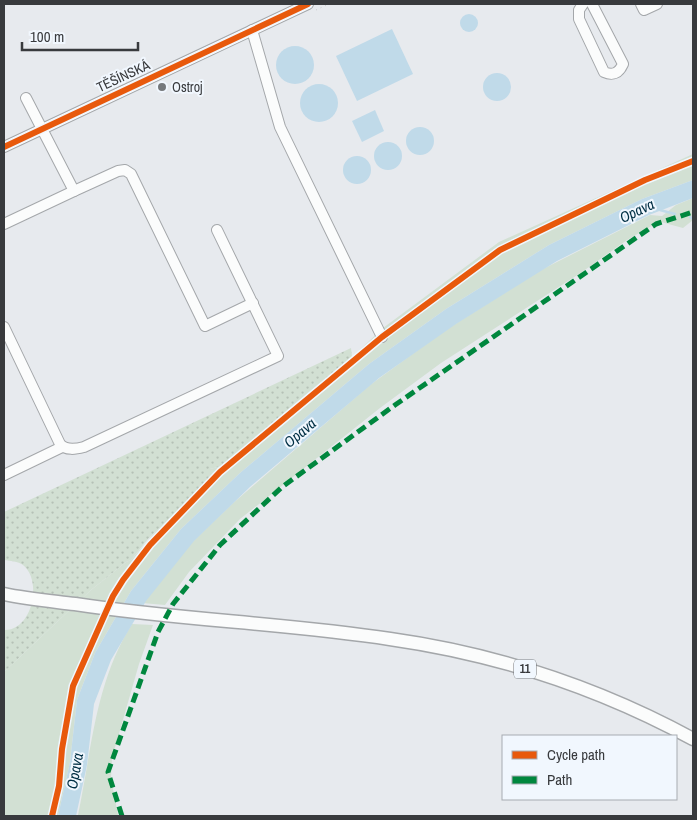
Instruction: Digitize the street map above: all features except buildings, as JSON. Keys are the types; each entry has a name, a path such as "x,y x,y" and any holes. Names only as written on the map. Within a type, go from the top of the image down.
{"main road":[{"name":"11","path":"6,594 104,609 390,639 450,650 516,666 581,687 693,739"}],"street":[{"name":"TĚŠÍNSKÁ","path":"4,147 308,4"},
{"path":"583,4 579,10 579,19 604,72 609,74 616,73 623,64 592,4"},
{"path":"641,4 644,10 657,4"},
{"path":"252,30 280,127 382,337"},
{"path":"26,98 74,191"},
{"path":"4,224 118,171 125,170 131,174 205,326 253,303"},
{"path":"4,474 62,447 72,449 84,447 278,356 217,230"},
{"path":"4,327 62,447"}],"green space":[{"path":"693,154 693,180 642,199 549,245 446,309 369,364 240,473 181,529 131,591 95,653 77,700 70,762 58,816 4,816 4,672 91,590 131,560 210,469 225,465 352,357 383,328 499,242"},
{"path":"693,198 693,220 683,228 661,222 655,224 627,240 582,272 441,363 380,408 240,519 189,572 165,605 142,603 186,548 232,504 370,385 444,331 541,270 650,215 662,216 676,205"},
{"path":"351,348 352,357 225,465 210,469 210,478 148,539 131,560 91,590 4,672 4,630 14,628 22,623 32,604 33,593 29,572 23,565 4,560 4,512"},
{"path":"132,624 153,625 139,664 112,758 111,778 118,815 80,816 78,815 91,741 102,693 120,646"}],"water":[{"path":"469,14 475,17 478,23 475,29 469,32 463,29 460,23 463,17"},
{"path":"392,29 413,74 357,101 336,56"},
{"path":"295,46 309,51 314,65 309,79 295,84 281,79 276,65 281,51"},
{"path":"497,73 507,77 511,87 507,97 497,101 487,97 483,87 487,77"},
{"path":"319,84 333,89 338,103 333,117 319,122 305,117 300,103 305,89"},
{"path":"375,110 384,131 362,142 352,121"},
{"path":"420,127 430,131 434,141 430,151 420,155 410,151 406,141 410,131"},
{"path":"388,142 398,146 402,156 398,166 388,170 378,166 374,156 378,146"},
{"path":"357,156 367,160 371,170 367,180 357,184 347,180 343,170 347,160"},
{"name":"Opava","path":"693,180 693,198 649,215 557,261 456,324 379,378 251,486 194,541 146,601 111,660 94,704 87,765 76,816 58,816 70,762 77,700 95,653 131,591 181,529 240,473 369,364 446,309 549,245 642,199"}],"waterway":[{"name":"Opava","path":"660,210 675,214"}],"marked path":[{"path":"122,816 108,772 158,632 173,604 220,545 282,487 395,405 656,224 693,212"}],"cycle path":[{"path":"4,147 308,4"},
{"path":"52,816 59,786 62,749 73,686 113,596 150,545 220,472 382,337 500,250 645,180 693,161"}],"place":[{"name":"Ostroj","path":"162,87"}]}
